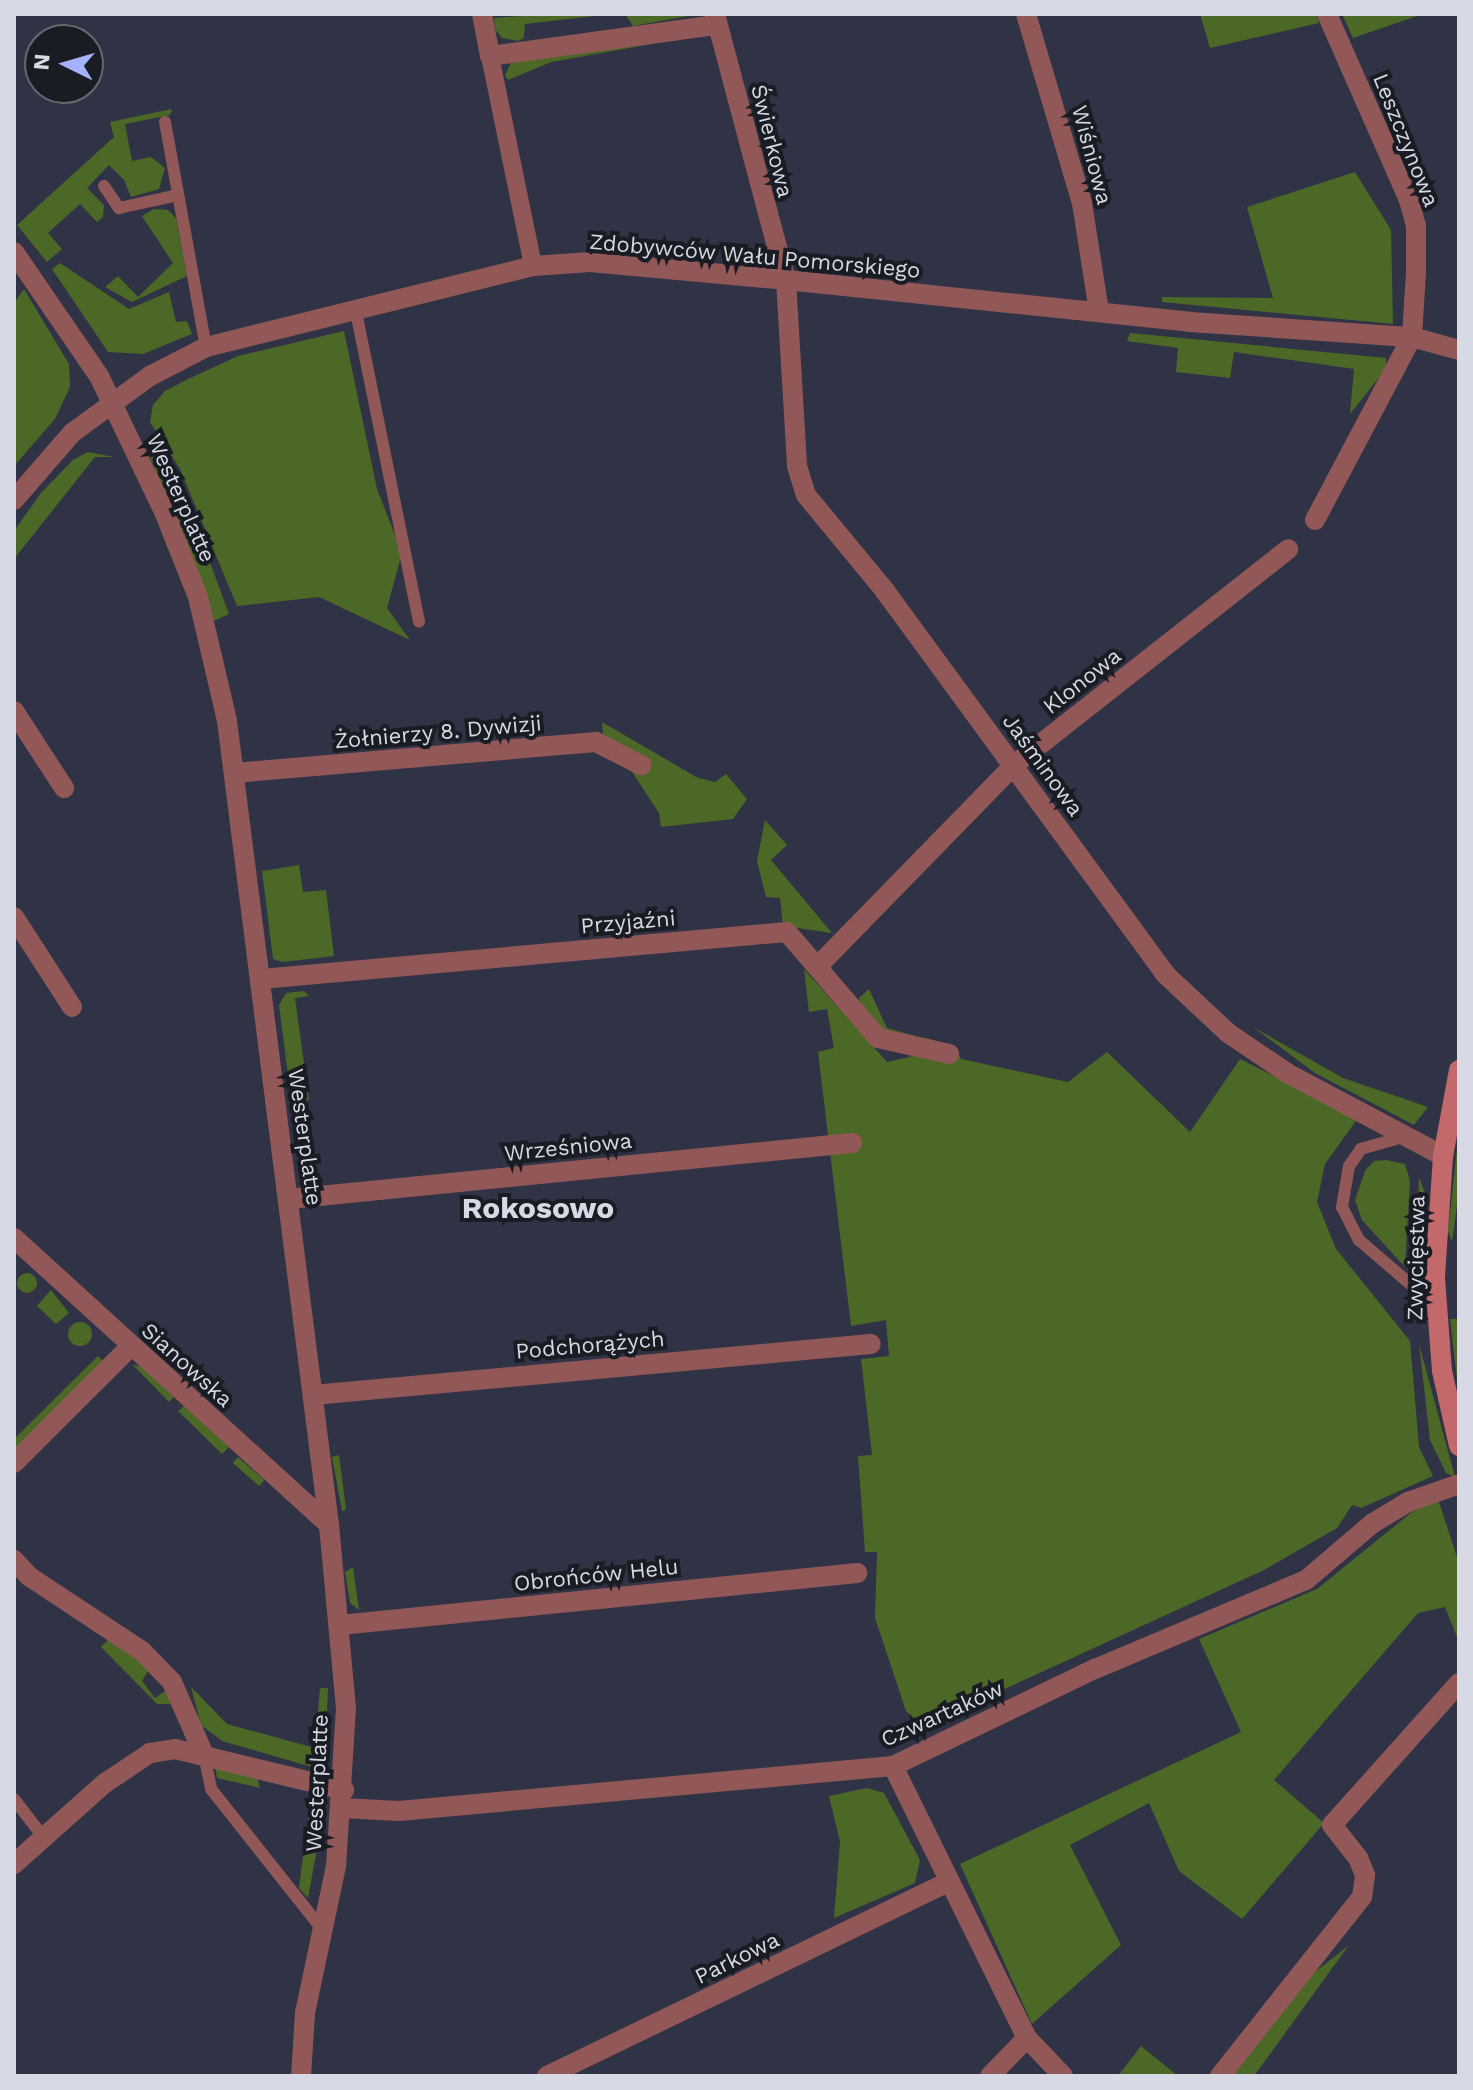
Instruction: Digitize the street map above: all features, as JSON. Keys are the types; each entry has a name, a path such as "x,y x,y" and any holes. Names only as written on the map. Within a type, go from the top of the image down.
{"main road":[{"name":"Zwycięstwa","path":"1459,1070 1443,1156 1436,1238 1442,1371 1459,1446"}],"street":[{"path":"482,14 533,266"},
{"name":"Wiśniowa","path":"1026,14 1082,203 1099,312"},
{"name":"Leszczynowa","path":"1327,14 1416,226 1412,337"},
{"path":"490,56 716,20"},
{"name":"Świerkowa","path":"716,20 786,280"},
{"name":"Westerplatte","path":"14,252 111,403 165,514 198,597 217,666 234,773 340,1625 343,1799 321,1928 301,2076"},
{"name":"Zdobywców Wału Pomorskiego","path":"14,500 72,433 111,403 206,347 355,307 533,266 590,262 1099,312 1412,337 1459,350"},
{"name":"Jaśminowa","path":"786,280 797,466 806,495 1014,765 1165,974 1228,1033 1287,1073 1443,1156"},
{"path":"1315,520 1412,337"},
{"name":"Klonowa","path":"818,966 1014,765 1288,549"},
{"path":"14,711 64,788"},
{"name":"Żołnierzy 8. Dywizji","path":"234,773 596,742 641,765"},
{"path":"14,917 72,1007"},
{"name":"Przyjaźni","path":"261,979 787,932 878,1038 949,1054"},
{"name":"Wrześniowa","path":"289,1199 852,1143"},
{"name":"Sianowska","path":"14,1238 329,1525"},
{"name":"Podchorążych","path":"313,1395 871,1344"},
{"path":"14,1463 131,1346"},
{"name":"Czwartaków","path":"14,1864 105,1783 150,1753 175,1749 204,1755 343,1799 399,1811 893,1766 1095,1669 1306,1580 1373,1523 1408,1502 1459,1484"},
{"path":"14,1560 30,1577 142,1651 172,1682 204,1755"},
{"name":"Obrońców Helu","path":"340,1625 857,1573"},
{"path":"1220,2076 1362,1897 1365,1875 1358,1858 1332,1825 1459,1683"},
{"path":"893,1766 1027,2038 1063,2076"},
{"name":"Parkowa","path":"547,2076 948,1882"},
{"path":"990,2076 1027,2038"}],"lane":[{"path":"165,122 206,347"},
{"path":"104,186 119,208 178,195"},
{"path":"355,307 419,622"},
{"path":"1410,1136 1361,1149 1349,1166 1342,1207 1359,1240 1437,1307"},
{"path":"204,1755 211,1789 321,1928"},
{"path":"14,1799 44,1838"}],"green space":[{"path":"612,14 525,24 524,38 518,41 502,38 495,29 494,18"},
{"path":"625,14 699,14 633,26"},
{"path":"1200,14 1316,14 1319,23 1210,48"},
{"path":"1342,14 1423,14 1353,38"},
{"path":"702,35 551,62 508,80 505,75 512,61"},
{"path":"172,109 170,115 125,124 132,161 151,157 165,168 159,189 131,197 124,180 109,165 87,188 104,205 103,217 97,222 80,204 48,233 62,249 47,262 17,225 114,137 110,122"},
{"path":"1355,172 1391,230 1393,324 1162,302 1162,297 1273,298 1247,207"},
{"path":"154,209 168,210 176,218 187,276 132,302 105,287 118,276 138,297 173,263 142,216"},
{"path":"60,263 129,309 169,292 176,322 187,321 192,334 143,354 108,352 52,269"},
{"path":"24,289 69,364 70,387 55,419 14,466 14,303"},
{"path":"344,331 377,489 402,553 387,608 410,640 319,597 237,606 180,469 150,422 153,405 165,391 186,380 238,356"},
{"path":"1130,333 1386,358 1386,369 1350,414 1354,369 1234,352 1230,378 1176,372 1178,348 1127,341"},
{"path":"153,443 162,449 197,527 229,614 214,621 145,444"},
{"path":"88,452 114,457 95,457 14,559 14,531 41,493 73,460"},
{"path":"602,722 698,778 715,782 726,774 747,799 733,819 661,827 659,813 623,758 605,758"},
{"path":"765,820 787,845 771,860 832,933 783,926 780,898 766,897 757,861"},
{"path":"299,865 303,892 326,890 334,956 283,962 273,959 262,871"},
{"path":"804,969 887,1062 910,1057 922,1037 955,1046 961,1059 1068,1082 1107,1052 1190,1132 1240,1059 1358,1118 1325,1164 1317,1202 1336,1249 1410,1341 1419,1447 1433,1476 1361,1508 1352,1505 1337,1528 1264,1570 922,1727 906,1711 875,1618 877,1552 865,1552 858,1456 872,1455 861,1359 889,1356 886,1320 851,1326 818,1052 834,1048 827,1009 809,1012"},
{"path":"869,989 887,1028 915,1036 907,1045 879,1029 860,1006 859,998"},
{"path":"304,991 309,996 295,998 309,1100 300,1102 303,1120 294,1121 279,1005 286,993"},
{"path":"1253,1027 1343,1078 1428,1107 1414,1125 1315,1073"},
{"path":"1459,1130 1459,1191 1452,1242 1448,1231"},
{"path":"1374,1161 1405,1164 1410,1181 1405,1267 1362,1220 1355,1200 1365,1171"},
{"path":"1419,1177 1426,1196 1423,1274 1416,1274"},
{"path":"27,1273 34,1276 37,1283 34,1290 27,1293 20,1290 17,1283 20,1276"},
{"path":"51,1290 69,1313 56,1324 37,1306"},
{"path":"1450,1319 1458,1319 1459,1397"},
{"path":"80,1322 89,1325 92,1334 89,1343 80,1346 71,1343 68,1334 71,1325"},
{"path":"1419,1344 1455,1477 1446,1473 1430,1440"},
{"path":"98,1356 104,1362 14,1452 14,1439"},
{"path":"133,1365 142,1366 174,1397 169,1402"},
{"path":"184,1406 229,1447 222,1454 178,1411"},
{"path":"339,1455 346,1510 342,1511 332,1457"},
{"path":"238,1457 264,1480 259,1486 233,1463"},
{"path":"1438,1499 1459,1563 1459,1642 1445,1607 1418,1613 1274,1780 1324,1823 1242,1919 1179,1871 1149,1803 1070,1845 1121,1945 1032,2024 960,1864 1241,1732 1199,1639 1317,1589 1412,1512"},
{"path":"353,1567 359,1610 350,1603 345,1572"},
{"path":"109,1639 149,1669 142,1681 155,1698 167,1690 174,1704 157,1704 101,1647"},
{"path":"191,1687 227,1724 315,1748 320,1688 328,1688 325,1762 312,1767 222,1741 201,1725"},
{"path":"215,1765 257,1777 260,1788 217,1778"},
{"path":"867,1788 884,1793 920,1860 915,1883 834,1918 840,1842 829,1796"},
{"path":"310,1801 317,1803 323,1816 308,1898 299,1888"},
{"path":"1349,1945 1254,2076 1231,2076 1310,1976"},
{"path":"1141,2046 1178,2076 1118,2076"}],"district":[{"name":"Rokosowo","path":"538,1208"}]}
